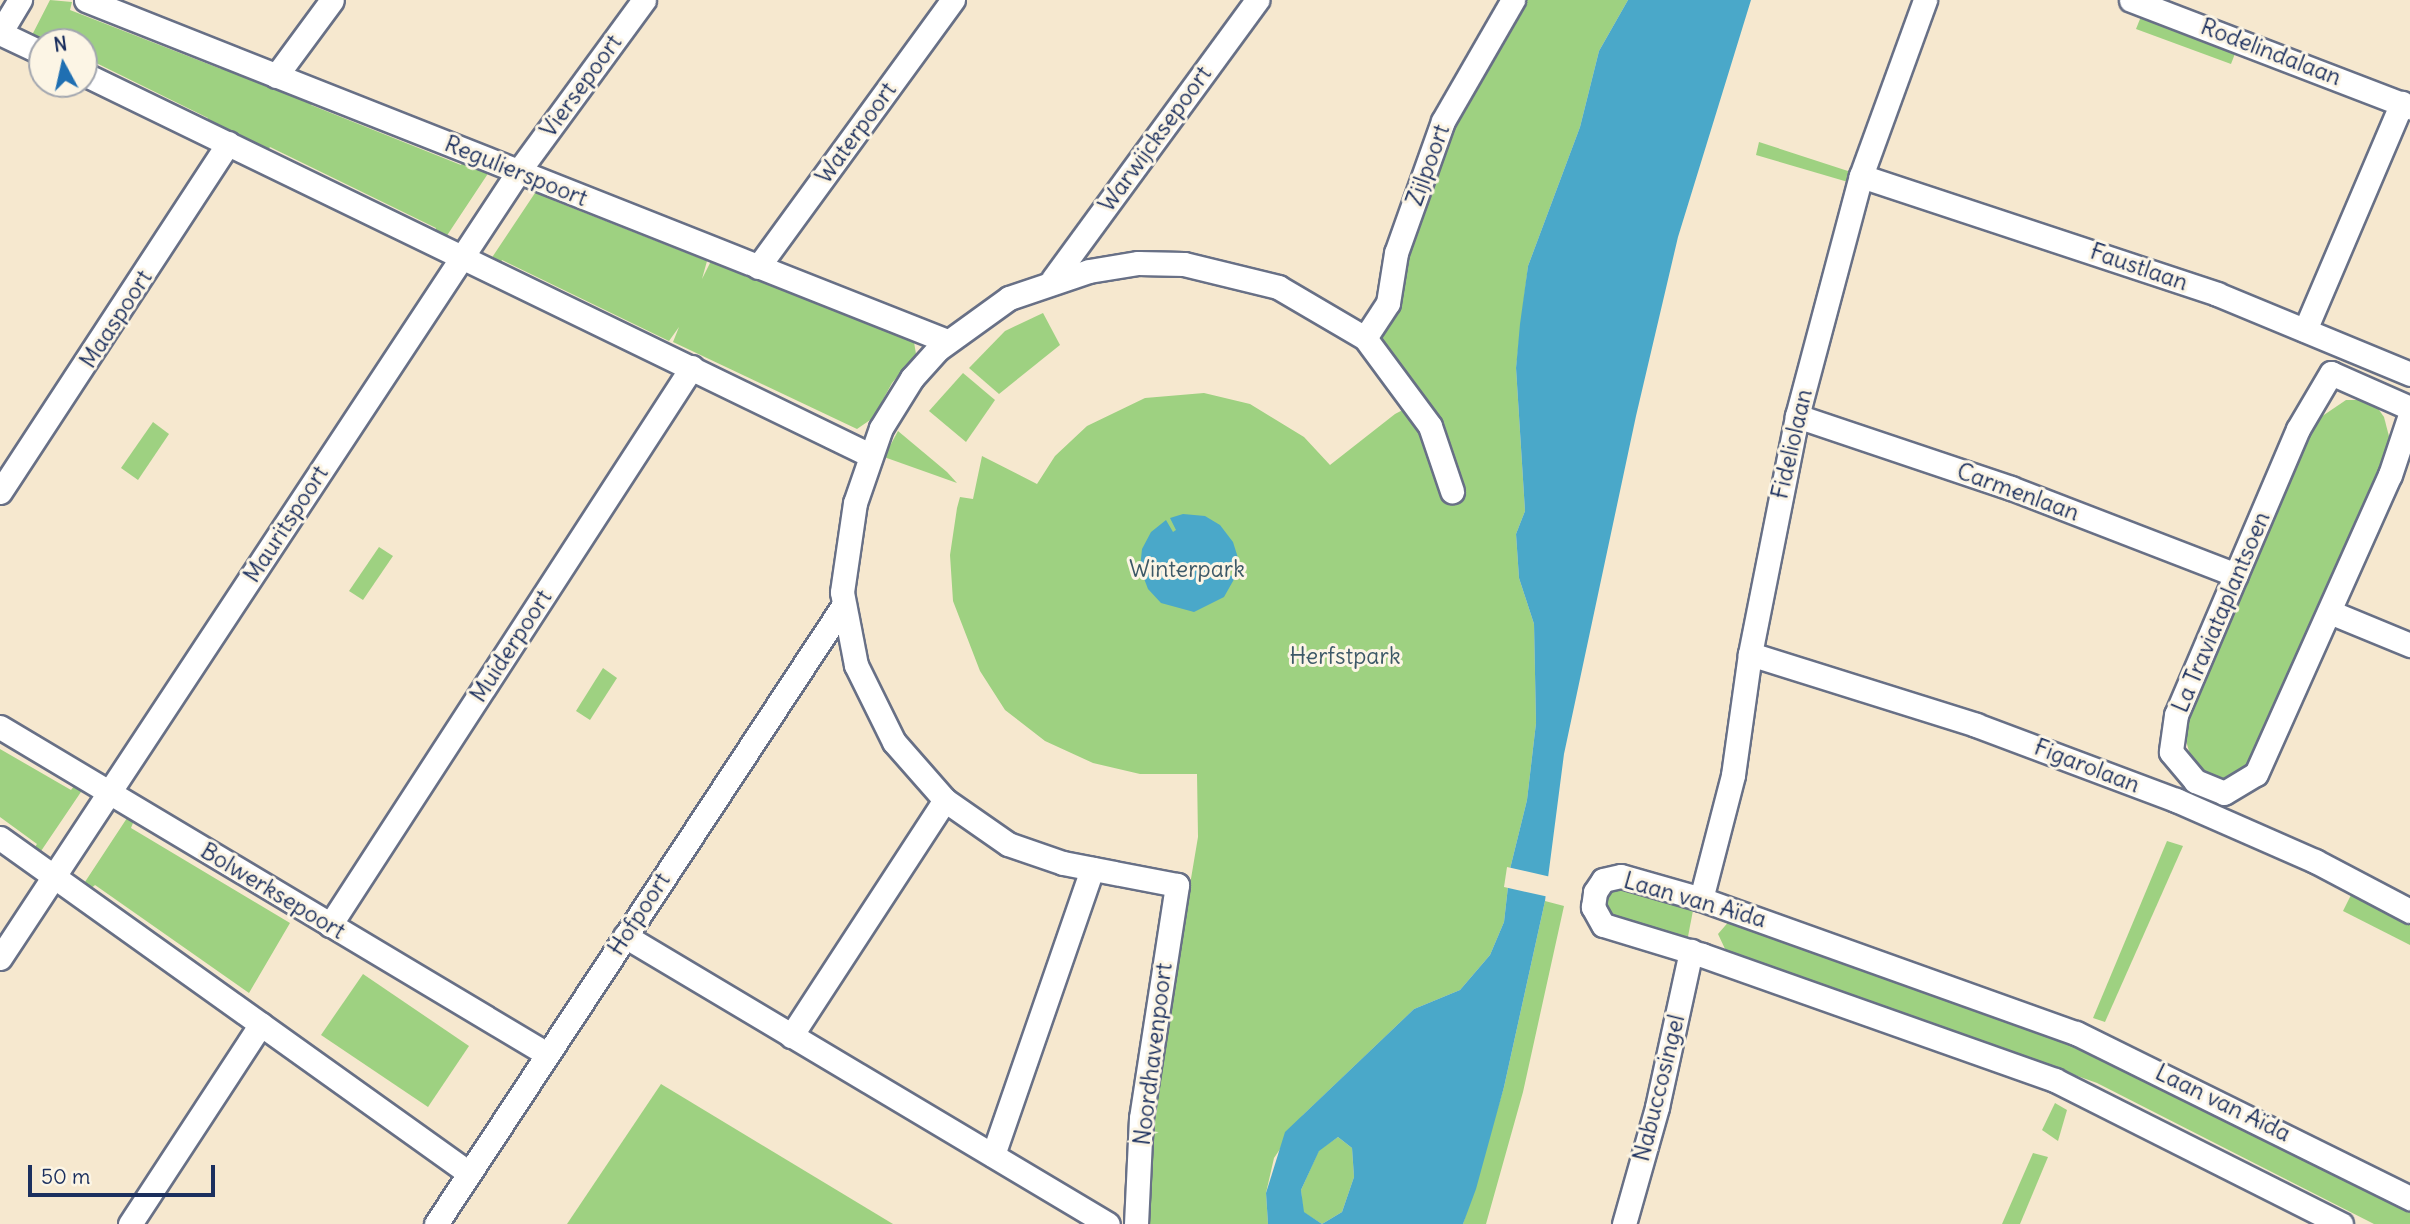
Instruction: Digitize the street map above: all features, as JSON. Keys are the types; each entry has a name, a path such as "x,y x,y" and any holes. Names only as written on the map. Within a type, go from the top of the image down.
{"street":[{"path":"20,0 0,33 28,46"},
{"name":"Regulierspoort","path":"86,0 947,341"},
{"path":"276,76 332,0"},
{"name":"Viersepoort","path":"462,256 518,172 644,0"},
{"name":"Waterpoort","path":"758,267 953,0"},
{"name":"Warwijcksepoort","path":"1053,279 1258,0"},
{"name":"Zijlpoort","path":"1365,338 1388,303 1396,253 1443,121 1513,0"},
{"name":"Fideliolaan","path":"1701,899 1733,775 1750,654 1797,416 1861,176 1925,0"},
{"name":"Rodelindalaan","path":"2130,0 2406,105"},
{"path":"98,81 870,455"},
{"path":"2305,330 2406,105"},
{"name":"Maaspoort","path":"0,492 228,143"},
{"name":"Faustlaan","path":"1861,176 2217,293 2410,374"},
{"name":"Mauritspoort","path":"0,958 462,256"},
{"path":"993,1156 1092,869 1024,851 945,800 904,756 874,708 856,665 843,606 848,545 870,455 908,385 947,341 1009,298 1053,279 1138,263 1208,267 1290,292 1365,338 1430,426 1452,491"},
{"name":"Muiderpoort","path":"330,925 692,367"},
{"name":"La Traviataplantsoen","path":"2330,612 2256,774 2224,793 2195,781 2172,752 2176,715 2298,429 2331,373 2410,408"},
{"path":"2410,415 2330,612 2410,645"},
{"name":"Carmenlaan","path":"1797,416 2011,488 2236,575"},
{"name":"Hofpoort","path":"436,1224 843,606"},
{"name":"Figarolaan","path":"1750,654 1976,725 2176,800 2315,861 2410,911"},
{"name":"Bolwerksepoort","path":"0,727 547,1054"},
{"path":"792,1036 945,800"},
{"path":"0,838 470,1173"},
{"name":"Noordhavenpoort","path":"1092,869 1177,885 1140,1118 1136,1224"},
{"name":"Laan van Aïda","path":"2341,1224 2081,1091 1691,951 1603,925 1593,906 1594,892 1603,880 1621,876 1701,899 2101,1043 2410,1198"},
{"path":"625,936 1108,1224"},
{"name":"Nabuccosingel","path":"1627,1223 1657,1107 1691,951"},
{"path":"130,1224 261,1024"}],"green space":[{"path":"50,0 72,2 70,10 221,69 224,63 314,98 311,105 461,165 464,158 491,169 444,240 434,233 436,228 270,147 266,153 206,124 208,118 98,64 98,28 36,28"},
{"name":"Herfstpark","path":"1521,0 1628,0 1599,51 1580,127 1528,266 1516,368 1525,511 1516,534 1519,578 1534,624 1536,723 1527,800 1510,869 1504,922 1490,955 1460,990 1414,1009 1303,1115 1274,1158 1266,1193 1268,1224 1150,1224 1148,1134 1198,837 1197,774 1140,774 1093,763 1045,741 1005,710 980,671 953,601 950,555 960,497 973,499 982,456 1037,484 1055,456 1087,426 1145,398 1204,393 1250,404 1304,437 1330,465 1395,414 1420,401 1375,338 1450,126"},
{"path":"2142,14 2236,51 2231,64 2136,29"},
{"path":"1759,142 1851,172 1848,182 1756,155"},
{"path":"539,187 558,194 555,201 707,261 702,279 711,261 914,342 916,354 892,383 873,418 857,429 673,342 679,327 669,341 502,260 499,266 489,262"},
{"path":"1043,313 1060,345 999,394 969,368 1005,331"},
{"path":"963,373 995,400 966,442 929,411"},
{"path":"2346,400 2372,400 2384,417 2391,444 2262,749 2241,772 2217,781 2194,769 2187,744 2187,709 2315,421"},
{"path":"153,422 169,434 138,480 121,468"},
{"path":"898,431 947,472 957,483 884,457"},
{"path":"379,547 393,556 363,600 349,591"},
{"path":"603,668 617,678 590,720 576,711"},
{"path":"0,749 71,790 78,781 85,786 37,857 31,853 37,844 0,817"},
{"path":"129,815 135,818 131,828 290,923 249,993 95,885 87,892 81,888"},
{"path":"2167,841 2183,846 2105,1022 2093,1018"},
{"path":"1619,888 1694,905 1687,942 1612,917 1604,909 1603,898 1609,889"},
{"path":"2351,895 2410,925 2410,945 2343,911"},
{"path":"1545,901 1564,906 1523,1092 1486,1224 1463,1224 1504,1087"},
{"path":"1731,919 2098,1052 2410,1211 2410,1224 2374,1224 2097,1083 1726,951 1718,934"},
{"path":"363,974 469,1046 428,1107 321,1035"},
{"path":"661,1084 893,1224 567,1224"},
{"path":"2055,1103 2067,1110 2058,1141 2042,1130"},
{"path":"1338,1137 1352,1148 1354,1177 1342,1212 1322,1224 1303,1212 1301,1190 1319,1150"},
{"path":"2033,1153 2048,1157 2020,1224 2002,1224"}],"water":[{"path":"1628,0 1751,0 1678,237 1636,416 1564,754 1545,901 1504,1087 1476,1189 1463,1224 1268,1224 1266,1193 1285,1132 1414,1009 1460,990 1490,955 1504,922 1510,869 1527,800 1536,723 1534,624 1519,578 1516,534 1525,511 1516,368 1520,324 1528,266 1580,127 1599,51","holes":["1338,1137 1352,1148 1354,1177 1342,1212 1322,1224 1304,1212 1301,1190 1319,1151"]},
{"path":"1183,514 1205,516 1220,525 1233,542 1238,558 1237,568 1221,574 1223,578 1237,574 1224,597 1194,612 1161,603 1148,589 1140,568 1142,549 1151,532 1166,520 1173,532 1176,530 1170,518"}],"pier":[{"path":"1507,867 1551,877 1549,897 1504,887"}],"park label":[{"name":"Winterpark","path":"1187,569"}]}
